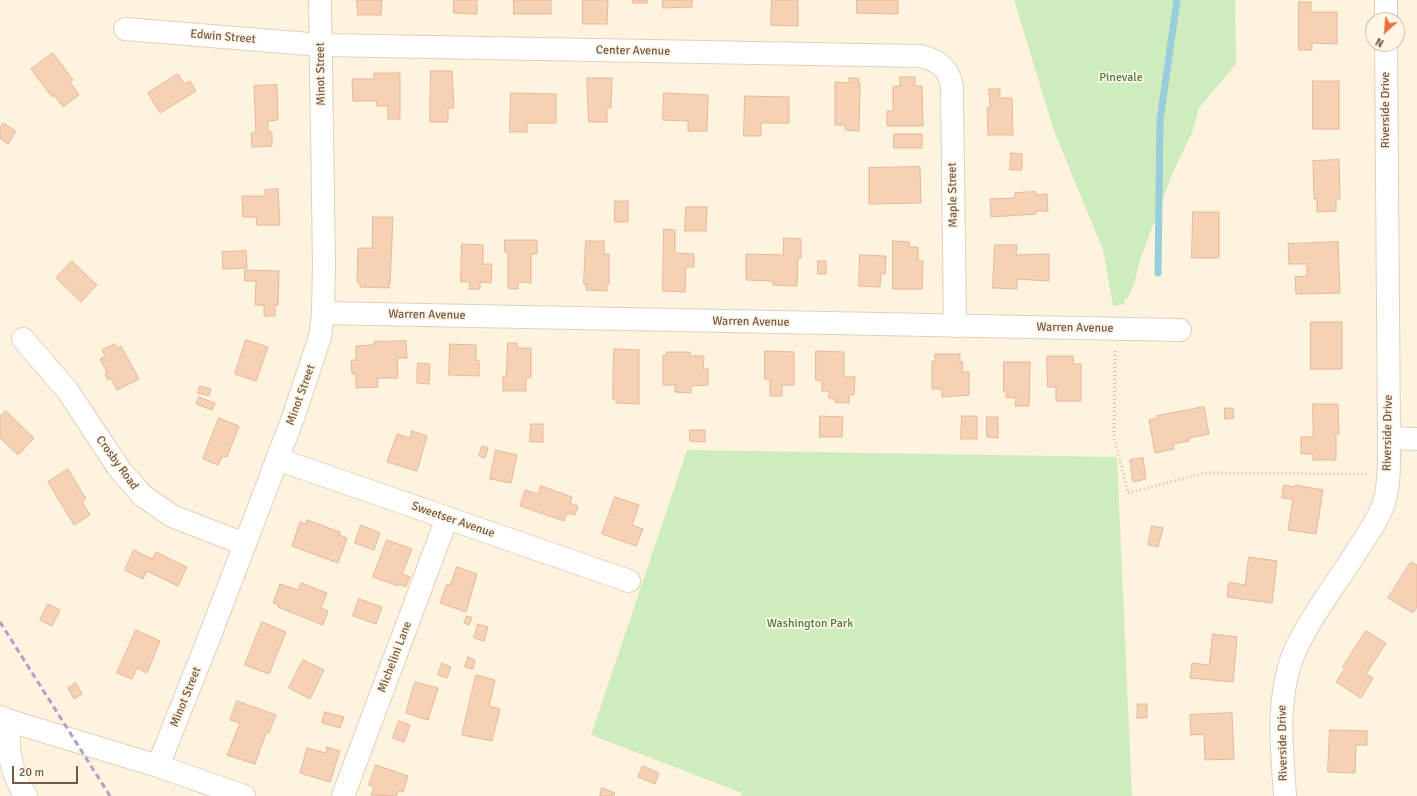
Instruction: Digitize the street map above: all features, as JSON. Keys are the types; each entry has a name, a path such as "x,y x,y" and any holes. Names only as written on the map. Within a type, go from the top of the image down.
{"street":[{"name":"Minot Street","path":"158,766 277,459 316,353 320,337 323,313 324,264 320,0"},
{"path":"1386,0 1386,12"},
{"name":"Edwin Street","path":"125,29 321,45"},
{"name":"Center Avenue","path":"321,45 920,56 935,60 943,66"},
{"name":"Riverside Drive","path":"1284,796 1281,721 1283,694 1288,672 1295,652 1306,631 1376,520 1385,499 1388,475 1389,438 1386,52"},
{"name":"Maple Street","path":"943,66 948,73 952,87 955,326"},
{"name":"Warren Avenue","path":"323,313 1180,330"},
{"name":"Crosby Road","path":"23,339 67,390 120,470 143,496 172,516 244,544"},
{"path":"1389,438 1417,440"},
{"name":"Sweetser Avenue","path":"277,459 629,581"},
{"name":"Michelini Lane","path":"343,796 447,518"},
{"path":"26,796 16,779 11,763 5,719 158,766 209,790 244,796"}],"path":[{"path":"1116,329 1114,437 1128,494 1204,472 1388,475"}],"green space":[{"name":"Pinevale","path":"1014,0 1235,0 1236,64 1199,108 1192,133 1173,172 1140,260 1134,284 1128,298 1124,299 1125,304 1113,306 1103,250 1054,131"},
{"name":"Washington Park","path":"687,450 1117,457 1132,796 741,796 742,793 591,735"}],"building":[{"path":"357,0 382,0 381,15 358,15"},
{"path":"454,0 477,0 477,14 454,13"},
{"path":"514,0 551,0 551,14 514,14"},
{"path":"583,0 608,0 607,24 583,24"},
{"path":"633,0 647,0 647,3 633,3"},
{"path":"663,0 692,0 692,7 663,8"},
{"path":"772,0 798,0 798,26 771,25"},
{"path":"857,0 898,0 898,14 857,13"},
{"path":"1299,2 1311,2 1311,12 1337,12 1337,44 1312,43 1312,50 1299,50"},
{"path":"53,53 73,80 70,82 79,95 63,107 54,95 52,97 31,69"},
{"path":"431,71 452,71 454,108 448,108 448,122 430,122"},
{"path":"374,73 400,73 400,119 388,119 388,106 376,106 377,101 353,101 352,79 374,79"},
{"path":"178,74 184,84 190,81 196,91 160,113 148,93"},
{"path":"900,77 915,77 915,86 922,86 923,126 887,126 887,111 893,111 893,86 900,86"},
{"path":"587,78 612,78 611,108 607,108 607,122 589,122"},
{"path":"849,78 859,78 858,83 860,83 859,131 845,130 845,125 835,125 835,82 849,83"},
{"path":"1313,81 1339,81 1339,129 1313,129"},
{"path":"277,85 278,120 268,121 268,132 272,132 272,146 252,147 251,133 256,133 254,86"},
{"path":"989,89 1000,89 1000,98 1012,98 1013,135 988,135 987,108 990,107"},
{"path":"511,93 556,94 556,123 527,123 527,132 510,132"},
{"path":"664,93 708,95 707,131 688,131 688,121 663,120"},
{"path":"745,96 789,97 789,123 761,123 761,136 744,136"},
{"path":"3,123 16,131 8,144 0,138 0,129"},
{"path":"894,134 922,134 922,148 894,148"},
{"path":"1011,153 1022,154 1022,170 1010,170"},
{"path":"1339,160 1340,199 1336,199 1336,211 1317,212 1317,199 1314,199 1313,161"},
{"path":"920,167 921,203 869,204 869,168"},
{"path":"278,189 280,225 257,225 256,217 243,217 242,196 265,196 265,190"},
{"path":"1036,192 1036,195 1047,194 1048,211 1036,211 1036,214 991,217 990,199 1015,198 1015,193"},
{"path":"615,201 628,201 628,222 615,222"},
{"path":"686,207 707,207 706,231 685,231"},
{"path":"1193,212 1219,212 1219,258 1192,258"},
{"path":"373,217 393,217 389,288 360,287 360,283 357,282 358,248 372,248"},
{"path":"664,229 675,230 675,253 694,254 694,267 686,267 685,292 663,291"},
{"path":"784,238 801,239 801,258 798,258 797,286 773,285 773,281 746,280 746,254 783,255"},
{"path":"505,240 537,240 537,254 531,254 531,283 518,282 518,289 508,288 508,252 505,252"},
{"path":"586,241 604,241 604,254 609,254 609,284 607,284 607,291 586,290 586,284 584,284"},
{"path":"893,241 909,242 910,247 918,247 918,261 923,261 922,289 893,289"},
{"path":"1338,242 1340,293 1296,294 1295,277 1307,276 1307,264 1289,264 1288,244"},
{"path":"462,244 483,245 483,264 492,264 491,283 480,282 480,289 469,289 470,282 461,282"},
{"path":"995,245 1017,245 1016,255 1049,254 1049,281 1017,279 1017,289 993,288"},
{"path":"246,251 247,268 223,269 222,252"},
{"path":"860,255 886,256 885,274 881,273 880,287 859,286"},
{"path":"72,261 97,285 81,302 56,278"},
{"path":"818,261 826,261 826,274 818,274"},
{"path":"245,270 279,271 278,305 275,305 275,316 264,316 264,305 255,305 256,281 245,281"},
{"path":"1311,322 1342,322 1342,369 1311,369"},
{"path":"246,340 268,347 256,381 235,374"},
{"path":"406,341 407,358 397,358 398,378 377,378 378,387 356,388 356,374 352,374 351,360 356,360 356,346 374,345 374,342"},
{"path":"508,343 517,343 517,348 531,348 531,378 526,378 526,391 503,391 503,376 506,376"},
{"path":"115,344 118,348 121,346 139,379 117,390 111,378 108,380 105,374 107,372 100,359 105,356 102,350"},
{"path":"450,344 476,345 476,361 479,360 479,376 449,375"},
{"path":"614,349 639,350 639,404 616,403 616,399 613,399"},
{"path":"765,351 794,352 794,385 782,385 782,396 770,396 770,379 765,379"},
{"path":"816,351 844,352 844,377 855,377 854,395 849,395 849,403 835,402 835,399 829,398 829,391 822,391 822,381 816,380"},
{"path":"667,352 690,352 690,356 704,356 703,369 708,369 708,385 691,386 691,393 675,392 675,385 663,385 663,355 666,355"},
{"path":"935,354 960,354 960,362 963,362 962,372 969,372 969,395 942,397 942,389 932,389 932,361 935,361"},
{"path":"1047,356 1073,356 1073,364 1081,364 1081,401 1056,401 1056,387 1048,387"},
{"path":"1004,362 1030,362 1029,406 1015,406 1016,398 1006,397 1006,391 1004,391"},
{"path":"418,363 430,364 429,384 417,383"},
{"path":"200,386 211,389 209,396 198,393"},
{"path":"199,397 215,403 212,410 196,404"},
{"path":"1313,404 1338,404 1339,434 1336,434 1336,460 1313,460 1313,454 1301,454 1301,437 1313,437"},
{"path":"1204,407 1209,434 1189,438 1189,441 1173,444 1174,449 1155,453 1149,420 1158,418 1157,416"},
{"path":"1225,408 1233,408 1234,418 1225,419"},
{"path":"6,411 34,438 18,455 0,438 0,417"},
{"path":"820,416 843,417 842,437 820,437"},
{"path":"962,416 977,416 977,439 961,439"},
{"path":"987,417 998,417 998,438 987,437"},
{"path":"219,418 239,426 227,457 222,456 218,465 203,459"},
{"path":"531,424 543,424 543,442 530,442"},
{"path":"690,430 705,430 705,442 690,441"},
{"path":"412,431 427,436 417,471 387,462 397,434 410,438"},
{"path":"482,446 488,448 485,458 479,456"},
{"path":"496,450 517,455 511,483 490,479"},
{"path":"1143,458 1146,479 1133,482 1130,460"},
{"path":"68,469 86,499 82,502 90,515 74,525 48,482"},
{"path":"1284,485 1294,487 1295,485 1323,490 1316,534 1288,530 1293,499 1282,498"},
{"path":"541,486 572,497 570,503 578,506 575,515 567,513 564,521 520,506 525,490 538,494"},
{"path":"615,497 639,505 632,525 643,529 636,546 602,534"},
{"path":"307,520 340,532 339,535 347,538 338,563 292,546 300,522 306,524"},
{"path":"361,525 380,533 374,550 355,543"},
{"path":"1152,526 1163,528 1158,547 1148,545"},
{"path":"387,540 412,549 402,574 410,577 406,587 399,584 398,586 373,577"},
{"path":"134,550 152,559 156,552 187,567 178,586 147,571 143,579 125,570"},
{"path":"1249,557 1277,561 1272,603 1227,597 1229,582 1245,585"},
{"path":"1411,562 1417,565 1417,607 1413,613 1388,598"},
{"path":"457,567 477,574 466,612 440,603 447,584 450,585"},
{"path":"301,583 327,593 321,608 328,611 323,625 278,607 279,605 273,603 280,584 298,590"},
{"path":"359,599 382,607 376,624 353,616"},
{"path":"48,604 60,610 52,626 40,620"},
{"path":"467,616 472,618 469,625 464,623"},
{"path":"262,622 286,632 269,674 245,665"},
{"path":"478,624 488,627 484,641 474,638"},
{"path":"136,630 160,641 147,673 137,668 132,679 117,673"},
{"path":"1366,631 1386,643 1366,674 1373,678 1361,698 1336,682 1345,668 1343,667"},
{"path":"1213,634 1237,637 1233,682 1190,678 1192,663 1209,665"},
{"path":"468,657 475,660 473,669 465,667"},
{"path":"303,660 324,670 310,699 289,688"},
{"path":"442,663 451,667 447,678 438,675"},
{"path":"476,675 495,680 489,706 500,709 492,741 462,735"},
{"path":"415,682 438,688 428,720 406,713"},
{"path":"76,683 82,694 74,699 68,688"},
{"path":"237,701 276,715 269,733 266,733 255,764 227,755 240,723 230,720"},
{"path":"1138,704 1147,704 1147,718 1137,718"},
{"path":"325,712 344,717 340,728 322,723"},
{"path":"1232,713 1234,759 1205,760 1204,734 1191,735 1190,715"},
{"path":"399,721 410,725 404,742 393,738"},
{"path":"1330,730 1367,731 1367,745 1356,745 1355,773 1328,772"},
{"path":"327,747 340,751 330,782 300,773 307,748 326,753"},
{"path":"376,765 408,776 403,792 398,791 396,796 371,795 374,787 369,785"},
{"path":"643,766 659,773 655,784 638,777"},
{"path":"602,788 615,793 613,796 600,796"}],"waterway":[{"path":"1158,273 1160,120 1177,0"}],"railway":[{"path":"0,622 110,796"}]}
